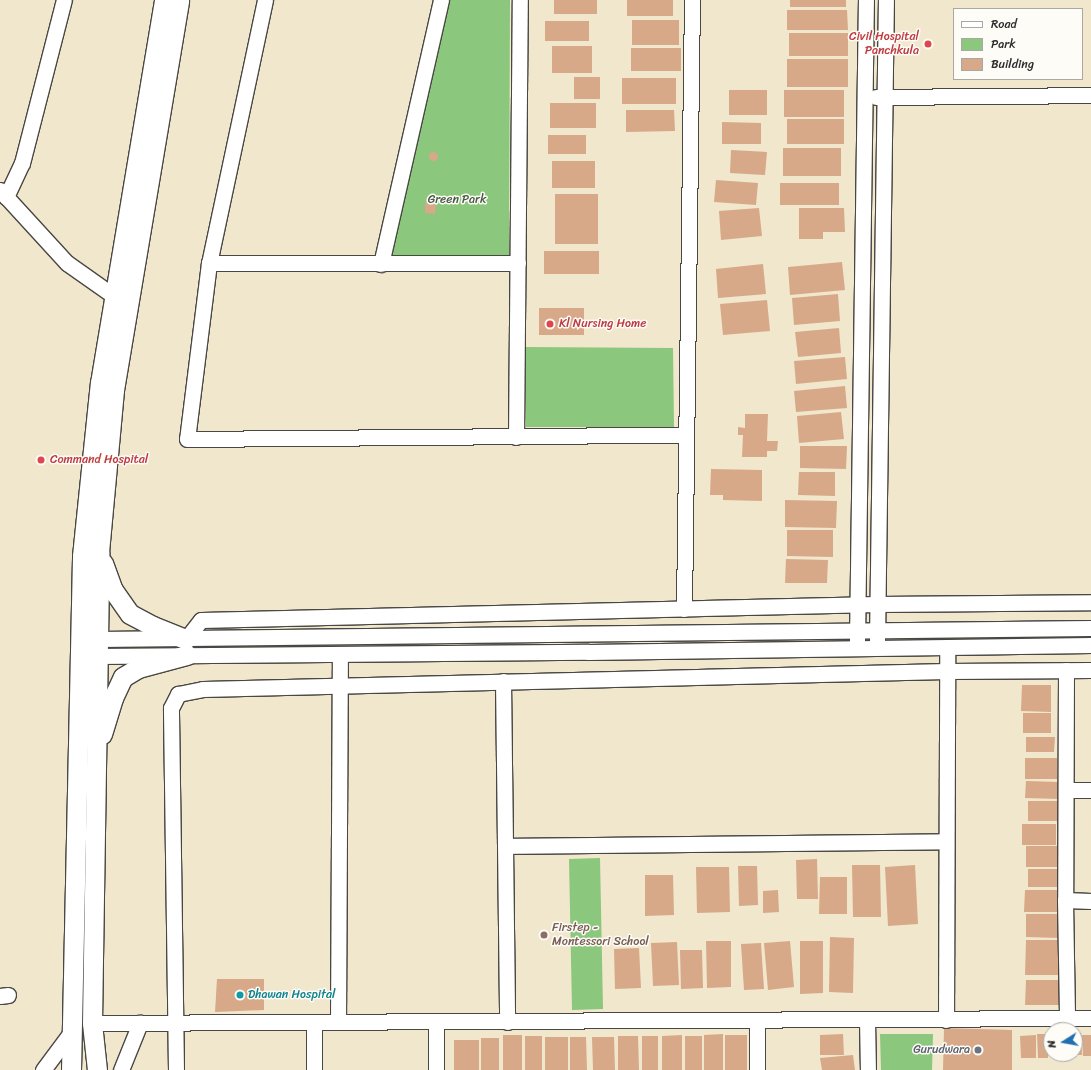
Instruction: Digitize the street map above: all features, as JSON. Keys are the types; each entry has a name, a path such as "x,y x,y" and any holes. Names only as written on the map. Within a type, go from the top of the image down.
{"main road":[{"path":"97,1070 92,1023 96,753 92,647 82,556 100,383 164,0"},
{"path":"71,1070 92,647 114,390 179,0"},
{"path":"99,552 113,590 130,614 187,647"},
{"path":"96,753 113,698 124,677 138,668 187,647"}],"street":[{"path":"64,0 22,163 3,194 67,263 114,296"},
{"path":"265,0 209,263 187,439 686,435"},
{"path":"381,264 441,0"},
{"path":"516,437 520,0"},
{"path":"684,609 692,0"},
{"path":"857,648 866,0"},
{"path":"877,648 886,0"},
{"path":"865,97 1091,95"},
{"path":"209,263 518,263"},
{"path":"187,647 201,620 877,604 1091,602"},
{"path":"92,647 187,647 857,631 1091,628"},
{"path":"938,630 948,647"},
{"path":"946,1020 947,671 948,647 958,630"},
{"path":"187,647 340,654 1091,645"},
{"path":"338,1022 340,654"},
{"path":"1066,670 1065,900 1067,1018"},
{"path":"176,1070 171,708 178,694 203,689 503,681 947,671 1091,670"},
{"path":"503,681 506,1022"},
{"path":"1066,790 1091,790"},
{"path":"505,846 946,841"},
{"path":"1065,900 1091,901"},
{"path":"92,1023 946,1020 1091,1018"},
{"path":"757,1020 757,1070"},
{"path":"867,1020 868,1070"},
{"path":"314,1022 314,1070"},
{"path":"436,1022 436,1070"},
{"path":"121,1070 140,1023"},
{"path":"43,1070 72,1031"}],"green space":[{"name":"Green Park","path":"449,0 510,0 509,255 391,256"},
{"path":"526,347 673,348 674,427 526,427"},
{"path":"600,858 603,1009 572,1010 569,859"},
{"path":"880,1034 933,1034 932,1070 881,1070"}],"building":[{"path":"554,0 597,0 597,14 554,14"},
{"path":"627,0 673,0 673,16 627,16"},
{"path":"790,0 846,0 846,7 790,7"},
{"path":"787,10 847,10 848,30 787,30"},
{"path":"632,20 679,20 679,45 632,45"},
{"path":"545,21 589,21 589,41 545,41"},
{"path":"789,33 848,33 848,56 789,56"},
{"path":"552,46 592,46 592,73 552,73"},
{"path":"631,48 681,48 681,71 631,71"},
{"path":"787,59 848,59 848,87 787,87"},
{"path":"574,77 600,77 600,99 574,99"},
{"path":"622,78 676,78 676,104 622,104"},
{"path":"729,90 767,90 767,115 729,115"},
{"path":"784,90 844,90 844,117 784,117"},
{"path":"550,103 596,103 596,128 550,128"},
{"path":"626,110 674,110 675,131 626,132"},
{"path":"787,119 844,119 844,144 787,144"},
{"path":"722,122 761,123 761,144 722,144"},
{"path":"548,135 586,135 586,154 548,154"},
{"path":"783,148 841,148 841,176 783,176"},
{"path":"731,150 767,152 765,175 730,173"},
{"path":"433,151 438,156 433,161 428,156"},
{"path":"552,161 595,161 595,188 552,188"},
{"path":"716,180 758,183 756,205 714,202"},
{"path":"780,183 839,183 839,205 780,205"},
{"path":"555,194 598,194 598,244 555,244"},
{"path":"425,202 436,203 435,214 425,213"},
{"path":"759,208 762,236 721,240 719,211"},
{"path":"799,208 844,208 845,232 823,232 823,239 799,239"},
{"path":"544,251 599,251 599,274 544,274"},
{"path":"842,262 845,290 790,295 788,267"},
{"path":"763,264 766,294 718,298 716,269"},
{"path":"838,294 840,321 794,325 792,298"},
{"path":"767,300 770,331 723,335 720,304"},
{"path":"539,308 584,308 584,335 539,335"},
{"path":"839,328 841,353 798,357 795,332"},
{"path":"845,357 847,379 796,384 794,361"},
{"path":"845,386 847,408 796,412 794,391"},
{"path":"841,412 844,439 799,443 797,416"},
{"path":"745,414 768,414 767,441 778,441 777,451 767,451 767,457 742,457 743,435 738,435 738,427 745,428"},
{"path":"800,446 847,446 846,469 800,468"},
{"path":"711,469 762,470 762,501 723,500 723,495 710,495"},
{"path":"799,472 835,472 835,496 798,495"},
{"path":"785,500 837,501 836,528 785,527"},
{"path":"787,530 833,530 833,557 787,556"},
{"path":"786,559 828,560 827,583 785,583"},
{"path":"1022,685 1051,685 1051,712 1021,711"},
{"path":"1023,713 1051,713 1051,733 1023,733"},
{"path":"1026,737 1055,737 1054,752 1026,752"},
{"path":"1025,758 1057,758 1057,779 1025,779"},
{"path":"1026,781 1059,782 1059,799 1025,798"},
{"path":"1028,801 1061,801 1061,821 1028,821"},
{"path":"1022,824 1056,824 1056,845 1022,845"},
{"path":"1026,846 1061,846 1061,867 1026,867"},
{"path":"817,859 818,899 797,899 796,860"},
{"path":"852,865 880,865 881,917 853,917"},
{"path":"915,865 918,924 888,926 885,867"},
{"path":"738,866 757,866 758,905 739,906"},
{"path":"696,867 729,867 730,912 697,913"},
{"path":"1028,869 1058,869 1058,887 1028,887"},
{"path":"645,875 673,875 674,915 645,916"},
{"path":"820,877 847,877 847,914 819,914"},
{"path":"778,890 779,912 763,913 763,891"},
{"path":"1025,890 1060,890 1060,912 1024,912"},
{"path":"1026,914 1060,914 1060,938 1026,937"},
{"path":"830,937 854,938 853,993 829,992"},
{"path":"1026,940 1060,940 1060,975 1025,975"},
{"path":"706,941 731,941 731,987 707,988"},
{"path":"790,941 794,987 768,990 764,943"},
{"path":"800,941 823,941 823,993 800,994"},
{"path":"677,942 679,985 653,986 651,943"},
{"path":"761,943 764,989 744,990 741,944"},
{"path":"639,948 641,988 615,989 614,949"},
{"path":"680,950 702,950 703,988 681,989"},
{"name":"Dhawan Hospital","path":"217,979 264,979 264,1010 215,1012"},
{"path":"1026,980 1061,980 1061,1005 1025,1005"},
{"name":"Gurudwara","path":"944,1028 1012,1030 1012,1070 943,1070"},
{"path":"723,1034 723,1070 704,1070 704,1035"},
{"path":"843,1034 844,1055 820,1055 820,1035"},
{"path":"1037,1034 1043,1034 1043,1058 1038,1058"},
{"path":"503,1035 522,1035 522,1070 503,1070"},
{"path":"682,1035 682,1070 662,1070 662,1036"},
{"path":"725,1035 747,1035 747,1070 725,1070"},
{"path":"1036,1035 1036,1058 1021,1058 1020,1036"},
{"path":"1083,1035 1091,1035 1091,1056 1083,1056"},
{"path":"525,1036 542,1036 542,1070 525,1070"},
{"path":"618,1036 638,1036 639,1070 618,1070"},
{"path":"642,1036 658,1036 658,1070 642,1070"},
{"path":"685,1036 702,1036 702,1070 685,1070"},
{"path":"545,1037 568,1037 568,1070 545,1070"},
{"path":"570,1037 586,1037 587,1070 570,1070"},
{"path":"592,1037 614,1037 615,1070 593,1070"},
{"path":"481,1038 499,1038 499,1070 481,1070"},
{"path":"454,1040 479,1040 479,1070 454,1070"},
{"path":"853,1055 855,1070 822,1070 820,1058"}],"place":[{"name":"Civil Hospital Panchkula","path":"928,44"},
{"name":"Kl Nursing Home","path":"550,324"},
{"name":"Command Hospital","path":"41,460"},
{"name":"Firstep - Montessori School","path":"544,935"},
{"name":"Dhawan Hospital","path":"240,995"},
{"name":"Gurudwara","path":"978,1050"}]}
